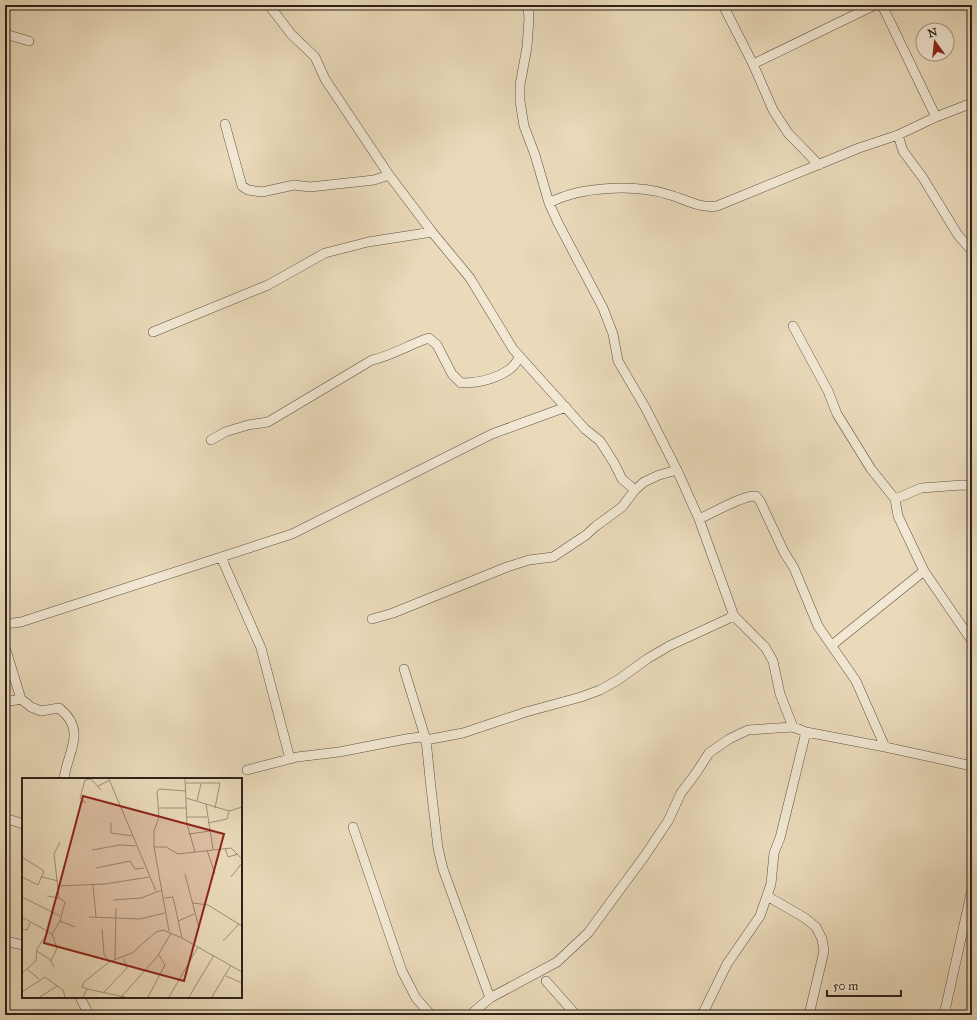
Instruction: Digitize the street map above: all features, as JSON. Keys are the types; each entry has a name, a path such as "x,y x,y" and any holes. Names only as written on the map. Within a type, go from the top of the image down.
{"street":[{"path":"269,5 291,34 301,44 308,48 316,57 324,79 389,175 432,232 470,278 504,335 520,357 585,428 600,441 622,479 635,490"},
{"path":"528,5 528,40 520,85 520,101 524,126 549,203 558,224 603,308 613,334 618,361 645,407 699,519 734,616 765,647 773,660 780,694 793,727"},
{"path":"723,5 753,64 773,110 788,133 819,165"},
{"path":"753,64 874,5"},
{"path":"882,5 936,117"},
{"path":"5,34 29,41"},
{"path":"549,203 561,197 587,190 624,189 646,190 668,194 702,206 717,206 859,148 898,135 972,102"},
{"path":"225,124 242,186 248,190 262,192 294,185 310,188 374,180 389,175"},
{"path":"898,135 910,162 922,178 958,235 972,251"},
{"path":"153,332 268,285 325,253 368,242 432,232"},
{"path":"793,326 828,391 837,414 871,469 896,499 898,516 924,571 972,641"},
{"path":"211,440 225,432 268,422 372,360 429,338 438,345 452,374 461,383 473,383 493,377 510,369 520,357"},
{"path":"5,624 20,622 292,534 492,434 566,407"},
{"path":"372,619 393,613 507,567 529,560 553,557 586,535 622,507 635,490 644,482 659,475 676,470"},
{"path":"896,499 921,488 956,485 972,486"},
{"path":"699,519 743,499 756,496 760,501 784,552 794,568 818,626 856,682 885,746"},
{"path":"221,557 260,648 290,759"},
{"path":"832,645 924,571"},
{"path":"247,770 290,759 339,752 420,737 426,740 463,732 600,690 618,680 647,659 670,646 734,616"},
{"path":"5,647 21,699 31,707 41,711 59,708 67,715 74,731 72,752 64,778"},
{"path":"404,668 426,740 430,788 438,848 443,869 490,998"},
{"path":"5,702 21,699"},
{"path":"470,1015 490,998 556,962 588,933 646,854 668,821 681,793 696,774 709,753 729,739 748,730 793,727 806,732 885,746 972,766"},
{"path":"702,1015 727,964 760,916 771,884 774,853 780,838 806,732"},
{"path":"5,818 22,824"},
{"path":"353,827 402,971 416,998 431,1015"},
{"path":"944,1015 972,889"},
{"path":"767,896 805,918 816,927 822,938 824,950 809,1015"},
{"path":"5,941 22,945"},
{"path":"546,981 576,1015"},
{"path":"80,998 89,1015"}]}
